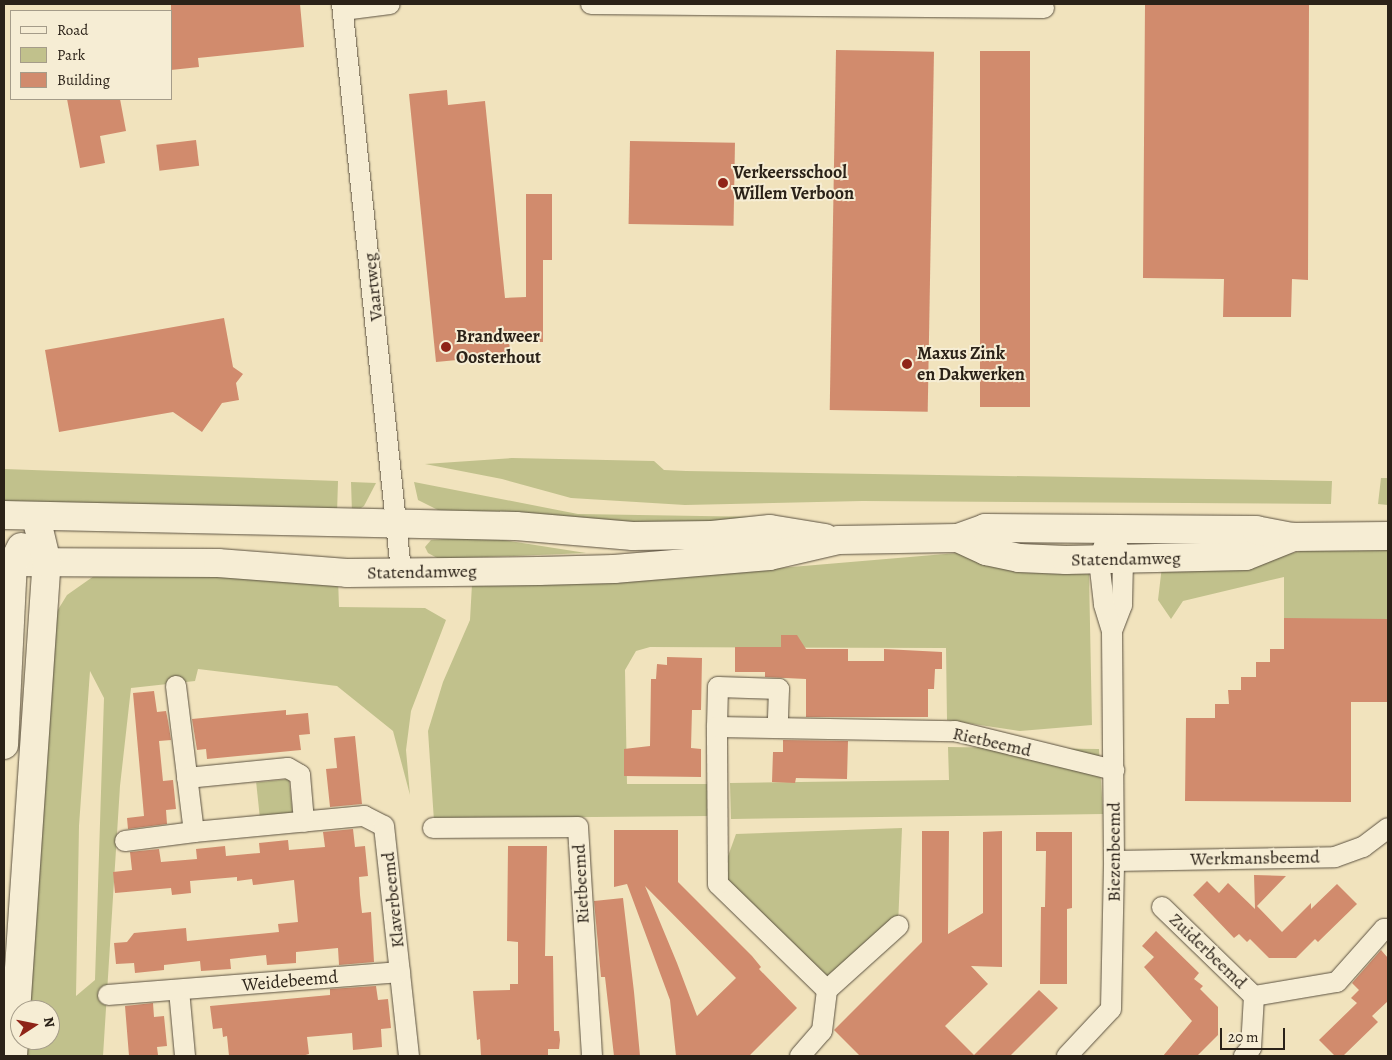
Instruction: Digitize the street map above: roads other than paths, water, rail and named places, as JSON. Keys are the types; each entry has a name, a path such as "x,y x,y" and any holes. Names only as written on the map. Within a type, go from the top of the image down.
{"main road":[{"name":"Statendamweg","path":"4,515 396,525 516,526 633,536 712,535 770,529 839,540 958,538 986,528 1256,530 1293,537 1388,536"},
{"path":"4,745 8,562 36,516"},
{"path":"13,1056 47,563 36,516"},
{"name":"Statendamweg","path":"958,538 986,551 1019,558 1111,560 1246,556 1293,537"},
{"name":"Statendamweg","path":"8,562 218,563 347,573 614,569 769,556 839,540"}],"street":[{"path":"343,7 390,4"},
{"path":"591,4 1044,8"},
{"name":"Vaartweg","path":"343,7 401,571"},
{"name":"Biezenbeemd","path":"1067,1056 1111,1009 1114,862 1112,631 1104,604 1111,560 1110,528"},
{"path":"176,686 194,832"},
{"path":"778,727 779,689 718,688 718,884 827,990"},
{"name":"Rietbeemd","path":"717,727 955,730 1114,770"},
{"path":"187,778 288,768 300,775 304,822"},
{"name":"Klaverbeemd","path":"125,841 194,832 364,816 384,826 409,1056"},
{"name":"Rietbeemd","path":"433,828 578,827 592,1056"},
{"name":"Werkmansbeemd","path":"1114,862 1335,857 1363,847 1388,828"},
{"name":"Zuiderbeemd","path":"1162,907 1254,996 1251,1048 1244,1056"},
{"path":"804,1055 822,1031 827,990 898,926"},
{"name":"Zuiderbeemd","path":"1254,996 1337,982 1384,929 1388,929"},
{"name":"Weidebeemd","path":"108,995 400,972"},
{"path":"179,990 186,1056"}],"place":[{"name":"Verkeersschool Willem Verboon","path":"723,183"},
{"name":"Brandweer Oosterhout","path":"446,347"},
{"name":"Maxus Zink en Dakwerken","path":"907,364"}]}
